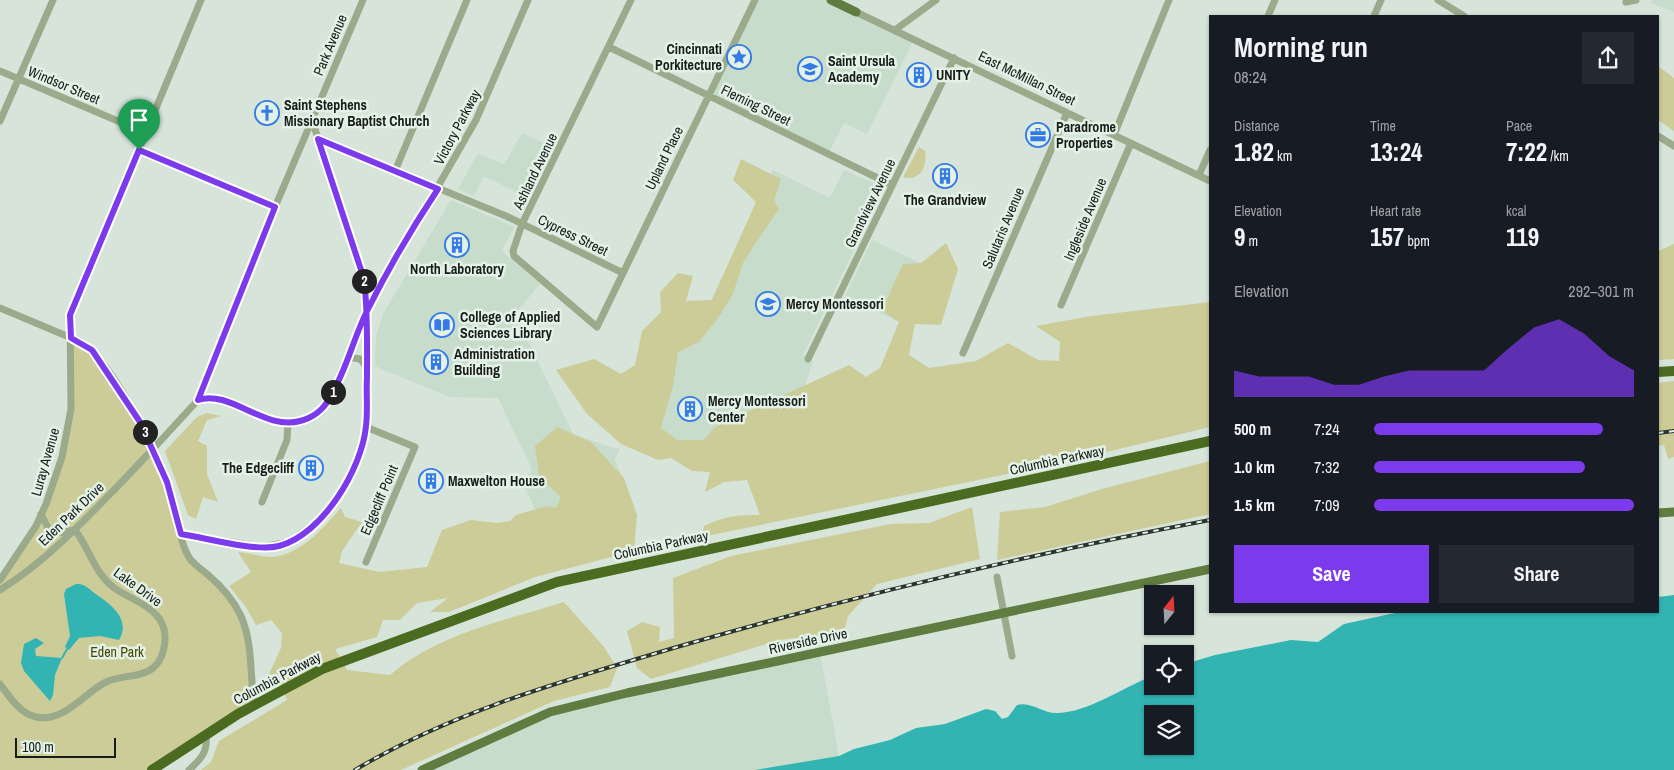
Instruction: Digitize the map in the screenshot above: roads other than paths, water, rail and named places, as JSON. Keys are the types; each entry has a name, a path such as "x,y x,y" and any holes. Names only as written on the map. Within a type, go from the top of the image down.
{"highway":[{"path":"1659,372 1674,371"},
{"name":"Columbia Parkway","path":"152,770 254,705 322,669 557,582 1209,440"}],"main road":[{"name":"East McMillan Street","path":"831,0 856,12"},
{"path":"1659,513 1674,512"},
{"name":"Riverside Drive","path":"422,770 550,712 635,692 1209,569"}],"street":[{"path":"0,121 53,0"},
{"name":"Luray Avenue","path":"0,580 26,543 55,481 67,433 72,384 70,315 201,0"},
{"name":"Park Avenue","path":"153,448 198,400 275,207 362,0"},
{"path":"395,171 467,0"},
{"name":"Victory Parkway","path":"288,423 310,417 325,405 366,312 478,116 528,0"},
{"name":"Ashland Avenue","path":"597,327 514,256 514,247 522,224 632,0"},
{"name":"Upland Place","path":"597,327 755,0"},
{"path":"895,30 936,0"},
{"path":"1114,134 1169,0"},
{"path":"1268,15 1274,0"},
{"path":"1374,15 1381,0"},
{"path":"1438,0 1462,15"},
{"path":"1626,2 1636,0"},
{"name":"East McMillan Street","path":"856,12 1209,180"},
{"name":"Fleming Street","path":"609,47 892,185"},
{"name":"Grandview Avenue","path":"808,359 954,58"},
{"name":"Windsor Street","path":"0,72 146,133"},
{"name":"Salutaris Avenue","path":"963,353 1067,113"},
{"path":"181,534 262,548 289,542 325,516 347,482 355,464 366,427 367,367 364,279 312,120"},
{"path":"1659,137 1674,146"},
{"name":"Cypress Street","path":"318,139 522,224 623,273"},
{"name":"Ingleside Avenue","path":"1061,305 1131,143"},
{"path":"139,150 275,207"},
{"path":"1199,175 1209,152"},
{"path":"0,308 71,338 92,350 140,422 167,482 181,534 191,560 224,592 240,616 249,641 254,705"},
{"path":"347,357 360,358 367,367"},
{"path":"198,400 214,398 279,423 288,423 287,440 262,502"},
{"name":"Edgecliff Point","path":"366,427 415,447 366,562"},
{"name":"Eden Park Drive","path":"0,590 30,570 76,530 153,448"},
{"path":"41,514 48,528 57,533 76,530"},
{"name":"Lake Drive","path":"0,684 13,702 28,714 38,717 49,717 76,704 105,682 118,677 145,673 153,668 161,656 165,632 159,618 145,606 123,595 102,576 76,530"},
{"path":"997,577 1012,656"},
{"path":"189,770 204,756 207,743 206,734"}],"water":[{"path":"76,584 87,587 114,608 123,626 119,640 100,636 79,638 69,650 65,647 70,636 64,594 66,589"},
{"path":"1674,595 1674,770 755,770 839,756 854,749 890,740 916,728 945,724 986,709 995,711 1002,719 1008,717 1017,705 1022,704 1053,713 1070,712 1094,704 1144,680 1144,695 1194,695 1194,661 1215,655 1291,640 1318,642 1344,624 1395,613 1659,613 1659,597"},
{"path":"36,638 44,643 35,649 36,656 62,658 55,675 53,695 50,701 24,671 21,663 24,644"}],"waterway":[{"path":"62,658 67,649"}],"railway":[{"path":"1659,433 1674,431"},
{"path":"355,770 393,749 472,713 512,698 677,647 809,610 942,577 1209,520"}],"place":[{"name":"Cincinnati Porkitecture","path":"739,57"},
{"name":"Saint Ursula Academy","path":"810,69"},
{"name":"UNITY","path":"919,75"},
{"name":"Saint Stephens Missionary Baptist Church","path":"267,113"},
{"name":"Paradrome Properties","path":"1038,135"},
{"name":"The Grandview","path":"945,176"},
{"name":"North Laboratory","path":"457,245"},
{"name":"Mercy Montessori","path":"768,304"},
{"name":"College of Applied Sciences Library","path":"442,325"},
{"name":"Administration Building","path":"436,362"},
{"name":"Mercy Montessori Center","path":"690,409"},
{"name":"The Edgecliff","path":"311,468"},
{"name":"Maxwelton House","path":"431,481"}],"park label":[{"name":"Eden Park","path":"117,652"}]}
